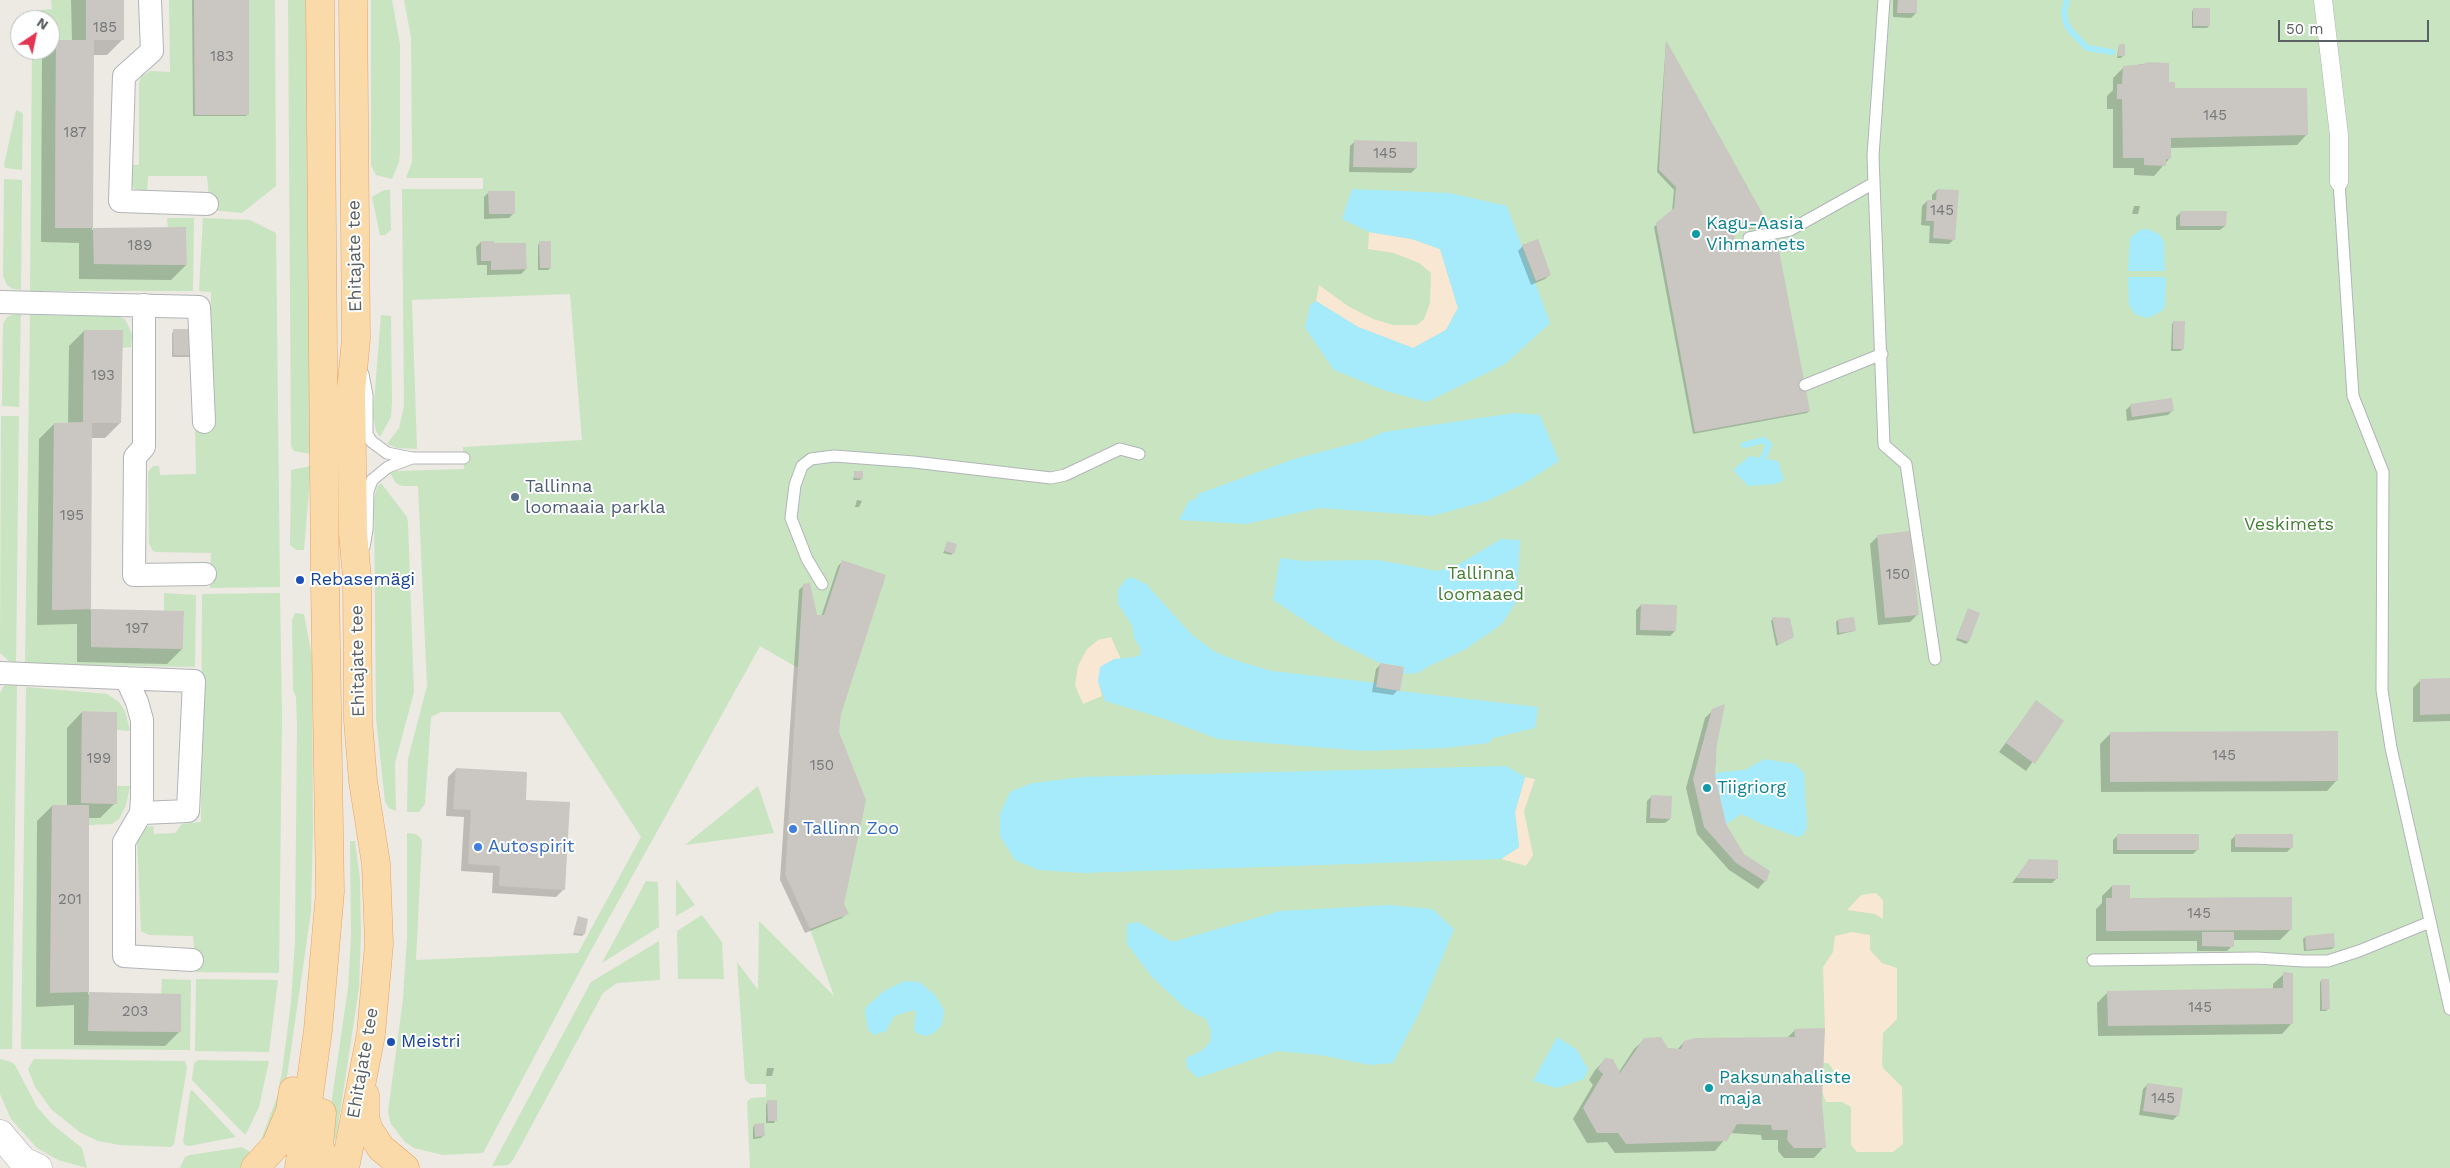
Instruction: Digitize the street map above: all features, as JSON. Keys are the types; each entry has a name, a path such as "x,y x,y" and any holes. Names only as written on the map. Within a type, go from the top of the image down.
{"main road":[{"name":"Ehitajate tee","path":"299,1168 318,1030 330,892 324,574 320,0"},
{"name":"Ehitajate tee","path":"345,1168 364,1075 376,988 379,944 376,864 363,781 358,720 357,578 353,533 351,391 356,339 353,0"},
{"path":"255,1168 276,1145 283,1130 290,1111 294,1088 318,1030"},
{"path":"318,1030 325,1092 319,1145 328,1168"},
{"path":"364,1075 365,1118 369,1130 381,1148 405,1168"},
{"path":"0,1134 23,1161"}],"street":[{"path":"150,0 152,51 124,76 120,201 207,204"},
{"path":"2324,0 2339,135 2339,182"},
{"path":"0,302 199,307 204,422"},
{"path":"144,305 144,448 135,458 134,575 205,574"},
{"path":"0,673 194,681 188,811 141,813"},
{"path":"126,678 137,702 142,720 141,813 124,842 124,956 192,960"}],"lane":[{"path":"1884,0 1873,156 1884,445 1906,464 1935,658"},
{"path":"2339,182 2353,396 2383,472 2382,690 2391,748 2450,1009"},
{"path":"1749,238 1790,230 1874,183"},
{"path":"356,339 367,395 367,434 371,441 387,453 412,458 464,458"},
{"path":"1805,385 1882,354"},
{"path":"822,584 800,544 791,518 795,485 802,466 811,459 834,456 977,468 1051,478 1065,475 1120,449 1139,454"},
{"path":"357,578 367,530 369,486 372,480 388,467 412,458"},
{"path":"2093,960 2257,958 2304,962 2328,961 2359,951 2430,922"}],"green space":[{"path":"51,0 86,0 86,40 60,40 60,10 42,10 52,9"},
{"path":"169,0 194,0 195,115 249,114 249,0 275,0 276,186 242,213 210,210 207,176 148,176 147,193 135,189 129,183 126,165 139,165 139,83 141,77 150,71 170,72"},
{"path":"288,0 307,0 310,454 294,451 291,446"},
{"path":"371,0 392,0 400,44 400,152 399,162 392,179 376,175 371,165"},
{"name":"Tallinna loomaaed","path":"404,0 2450,0 2450,1168 750,1168 747,1102 751,1098 766,1097 766,1084 750,1084 745,1080 737,962 758,990 759,921 834,996 810,929 785,875 798,668 760,646 589,954 483,1153 443,1155 414,1148 405,1142 391,1124 388,1112 403,999 407,938 407,833 416,834 422,840 416,960 578,953 641,837 560,712 441,712 431,717 425,804 419,812 407,812 408,759 427,686 418,486 402,486 396,483 390,473 397,471 464,469 463,447 582,440 570,294 412,300 417,449 397,448 387,444 399,428 404,406 402,189 483,189 483,178 406,178 412,162 411,37","holes":["489,191 515,191 515,214 489,214","481,241 526,243 527,269 491,270 491,261 481,261"]},
{"path":"32,60 56,60 55,227 93,228 94,264 187,265 186,228 168,228 167,218 194,218 193,291 30,291"},
{"path":"16,110 23,113 22,170 5,168 4,165"},
{"path":"4,179 22,180 21,290 13,289 7,285 3,276"},
{"path":"384,190 390,190 391,230 385,235 380,235 372,197"},
{"path":"203,218 250,220 276,233 280,587 210,588 211,553 156,552 153,551 149,544 148,472 153,466 159,466 160,475 196,474 195,424 211,424 211,292 199,291"},
{"path":"21,311 19,407 2,406 3,324 7,317"},
{"path":"30,315 117,316 125,319 132,334 131,347 122,348 122,330 84,330 83,422 54,423 52,610 91,609 92,647 183,649 184,611 164,611 164,593 196,595 195,667 25,664"},
{"path":"381,315 391,316 392,402 391,417 380,437 376,431 373,415"},
{"path":"1,416 19,416 16,663 9,661 0,653"},
{"path":"311,466 304,550 296,550 290,545 291,470"},
{"path":"381,483 407,517 408,523 414,692 395,763 396,811 389,808 385,802 376,718 374,500 377,487"},
{"path":"280,593 282,717 279,973 196,972 193,936 149,935 141,931 137,840 145,827 153,826 154,834 175,833 182,824 201,822 202,594"},
{"path":"295,613 304,614 312,657 313,826 311,912 284,1097 264,1144 262,1137 277,1097 282,1072 291,1002 295,940 297,725 296,697 293,690 292,620"},
{"path":"17,682 12,1049 0,1049 0,693 4,686"},
{"path":"26,687 107,694 119,702 125,711 130,731 117,730 117,712 82,711 81,803 117,804 117,786 130,786 126,805 119,819 112,824 89,825 89,805 52,805 50,992 89,992 89,1031 181,1032 181,995 161,994 162,979 191,980 190,1050 21,1049"},
{"path":"758,786 774,833 685,845"},
{"path":"350,841 355,841 360,880 359,988 336,1139 329,1143 328,1126 348,988 351,936"},
{"path":"676,879 695,905 676,916"},
{"path":"646,881 658,882 659,927 602,963"},
{"path":"702,915 722,942 724,979 678,979 677,931"},
{"path":"659,941 660,980 617,983 603,993 513,1160 508,1165 492,1166 591,982"},
{"path":"196,979 278,980 269,1052 195,1051"},
{"path":"0,1059 15,1065 37,1107 52,1124 82,1148 87,1168 58,1160 37,1148 11,1119 0,1094"},
{"path":"34,1059 185,1061 187,1068 174,1144 171,1147 120,1145 98,1141 81,1133 52,1110 35,1087 28,1069"},
{"path":"198,1060 269,1061 259,1107 246,1134 192,1080 194,1063"},
{"path":"192,1090 236,1137 189,1146 185,1145 183,1142 190,1092"},
{"path":"242,1147 255,1155 240,1168 180,1168 185,1157 190,1155"}],"sand":[{"path":"1369,232 1412,239 1440,249 1458,308 1446,330 1413,348 1358,327 1316,301 1319,285 1348,306 1373,319 1393,325 1417,325 1424,319 1430,303 1431,273 1419,263 1394,253 1368,249"},
{"path":"1111,637 1121,659 1114,659 1098,681 1102,696 1083,704 1075,685 1078,666 1087,649 1098,640"},
{"path":"1525,777 1535,779 1524,811 1533,855 1526,866 1501,859 1519,847 1515,812"},
{"path":"1876,893 1883,900 1883,919 1875,914 1847,910 1861,895"},
{"path":"1852,932 1870,935 1870,950 1882,963 1897,968 1897,1019 1883,1033 1882,1065 1902,1087 1903,1144 1893,1152 1857,1152 1851,1145 1851,1107 1842,1102 1826,1102 1819,1083 1830,1083 1835,1072 1828,1063 1820,1063 1825,1028 1823,967 1833,952 1835,936"}],"water":[{"path":"1352,189 1449,193 1507,206 1550,323 1505,364 1427,402 1386,391 1334,370 1305,328 1310,305 1316,301 1358,327 1413,348 1446,330 1458,308 1440,249 1412,239 1369,232 1342,219"},
{"path":"2147,229 2159,234 2164,242 2165,271 2128,271 2130,238 2140,230"},
{"path":"2128,277 2166,277 2165,306 2162,311 2148,318 2136,315 2129,305"},
{"path":"1515,413 1540,415 1559,461 1523,484 1487,501 1432,516 1320,508 1246,524 1179,520 1189,501 1197,498 1198,494 1294,459 1363,441 1384,432"},
{"path":"1750,456 1778,461 1784,480 1776,484 1748,486 1733,470"},
{"path":"1501,539 1520,540 1517,590 1521,594 1502,624 1466,649 1418,673 1402,674 1404,667 1380,663 1337,642 1273,600 1280,558 1303,561 1378,560 1437,571 1456,566"},
{"path":"1131,577 1146,584 1192,635 1215,652 1241,662 1272,671 1377,683 1377,687 1400,691 1538,707 1535,728 1493,738 1489,743 1445,748 1364,751 1218,739 1159,717 1105,701 1098,681 1100,667 1114,659 1140,655 1141,649 1134,638 1132,625 1118,604 1118,590 1124,581"},
{"path":"1764,759 1795,764 1804,773 1807,828 1803,835 1798,837 1764,825 1742,814 1726,824 1715,775 1721,772 1745,770"},
{"path":"1506,766 1525,777 1515,812 1519,847 1501,859 1083,873 1039,870 1015,860 1000,836 1000,814 1010,792 1032,783 1083,777"},
{"path":"1389,905 1432,909 1454,929 1421,1009 1393,1063 1370,1065 1320,1055 1277,1051 1198,1078 1187,1068 1186,1058 1201,1051 1210,1042 1211,1031 1206,1019 1186,1009 1152,977 1127,944 1127,924 1138,922 1172,942 1280,911"},
{"path":"905,981 919,982 935,995 944,1010 942,1025 934,1033 926,1036 918,1034 914,1030 916,1012 913,1010 894,1016 886,1031 874,1035 868,1030 865,1012 867,1006 884,991"},
{"path":"1557,1037 1577,1050 1588,1069 1584,1079 1557,1088 1533,1081"}],"building":[{"path":"86,0 124,0 124,40 94,40 93,228 55,228 56,60 60,60 60,40 86,40"},
{"path":"194,0 249,0 249,115 195,115"},
{"path":"1898,0 1917,0 1917,13 1897,13"},
{"path":"2193,8 2210,8 2210,26 2193,26"},
{"name":"Kagu-Aasia Vihmamets","path":"1666,40 1770,227 1733,229 1736,248 1777,240 1810,411 1695,432 1656,223 1674,208 1676,187 1659,170"},
{"path":"2119,44 2125,44 2125,56 2118,56"},
{"path":"2146,62 2169,63 2169,82 2175,82 2175,88 2307,88 2308,135 2171,138 2171,159 2166,159 2166,166 2144,165 2144,158 2123,158 2122,99 2117,99 2117,84 2122,84 2123,66 2146,64"},
{"path":"1354,140 1417,142 1417,168 1353,167"},
{"path":"1937,189 1959,190 1955,240 1933,238 1934,221 1926,221 1927,200 1936,200"},
{"path":"488,191 515,191 515,214 489,214"},
{"path":"2180,211 2227,211 2226,226 2180,226"},
{"path":"186,227 187,265 94,264 93,228"},
{"path":"1538,239 1551,275 1536,281 1522,245"},
{"path":"481,241 526,243 527,269 491,270 491,261 481,261"},
{"path":"539,241 551,241 551,268 540,268"},
{"path":"2173,321 2185,321 2184,349 2173,349"},
{"path":"173,329 193,329 193,355 174,355"},
{"path":"84,330 123,330 121,423 92,423 91,609 52,610 54,423 83,422"},
{"path":"2172,398 2174,411 2132,417 2130,404"},
{"path":"854,471 863,471 863,479 854,478"},
{"path":"1910,531 1919,615 1885,618 1877,535"},
{"path":"947,541 957,544 954,554 944,551"},
{"path":"842,560 886,575 841,714 839,732 866,800 844,904 849,914 810,929 785,875 803,584 810,583 817,615 824,615"},
{"path":"1641,604 1677,605 1676,631 1640,630"},
{"path":"1968,608 1980,613 1969,642 1957,638"},
{"path":"91,609 184,611 183,649 91,647"},
{"path":"1772,617 1790,618 1794,637 1778,645"},
{"path":"1854,617 1856,631 1839,633 1838,619"},
{"path":"1380,663 1404,667 1400,691 1376,687"},
{"path":"2450,678 2450,714 2420,715 2420,679"},
{"path":"2036,700 2064,721 2035,764 2006,743"},
{"name":"Tiigriorg","path":"1725,704 1717,744 1715,775 1726,824 1744,854 1770,871 1766,882 1736,863 1704,827 1693,779 1712,709"},
{"path":"82,711 117,712 117,804 81,803"},
{"path":"2338,731 2338,781 2110,782 2110,732"},
{"path":"456,768 527,772 526,800 570,802 565,890 499,886 500,866 468,864 471,810 453,809"},
{"path":"1651,795 1672,796 1671,819 1650,818"},
{"path":"52,805 89,805 89,992 50,993"},
{"path":"2117,834 2199,834 2199,850 2117,850"},
{"path":"2235,834 2293,834 2293,848 2235,847"},
{"path":"2029,859 2058,860 2058,879 2016,878"},
{"path":"2112,885 2130,885 2130,898 2292,897 2292,930 2106,931 2106,898 2112,898"},
{"path":"578,916 588,919 585,934 574,933"},
{"path":"2202,932 2234,932 2234,947 2202,946"},
{"path":"2334,933 2335,947 2306,950 2305,936"},
{"path":"2283,972 2293,973 2293,1024 2108,1026 2107,991 2283,988"},
{"path":"2321,979 2329,979 2330,1009 2322,1010"},
{"path":"89,992 181,994 181,1032 88,1031"},
{"name":"Paksunahaliste maja","path":"1825,1028 1822,1102 1826,1148 1794,1148 1787,1140 1788,1130 1772,1130 1771,1125 1737,1124 1727,1141 1626,1144 1618,1133 1597,1133 1583,1108 1603,1074 1598,1069 1605,1058 1613,1059 1620,1073 1644,1038 1661,1037 1668,1048 1681,1049 1684,1041 1695,1038 1795,1037 1794,1029"},
{"path":"2147,1083 2183,1088 2179,1116 2143,1111"},
{"path":"767,1100 777,1100 777,1121 768,1121"},
{"path":"764,1123 765,1136 755,1137 754,1124"}],"waterway":[{"path":"2067,0 2064,12 2066,23 2070,30 2087,48 2112,52"},
{"path":"1744,445 1764,440 1769,445 1763,458"}],"place":[{"name":"Kagu-Aasia Vihmamets","path":"1696,234"},
{"name":"Tallinna loomaaia parkla","path":"515,497"},
{"name":"Rebasemägi","path":"300,580"},
{"name":"Tiigriorg","path":"1707,788"},
{"name":"Tallinn Zoo","path":"793,829"},
{"name":"Autospirit","path":"478,847"},
{"name":"Meistri","path":"391,1042"},
{"name":"Paksunahaliste maja","path":"1709,1088"}],"park label":[{"name":"Veskimets","path":"2289,525"}]}
